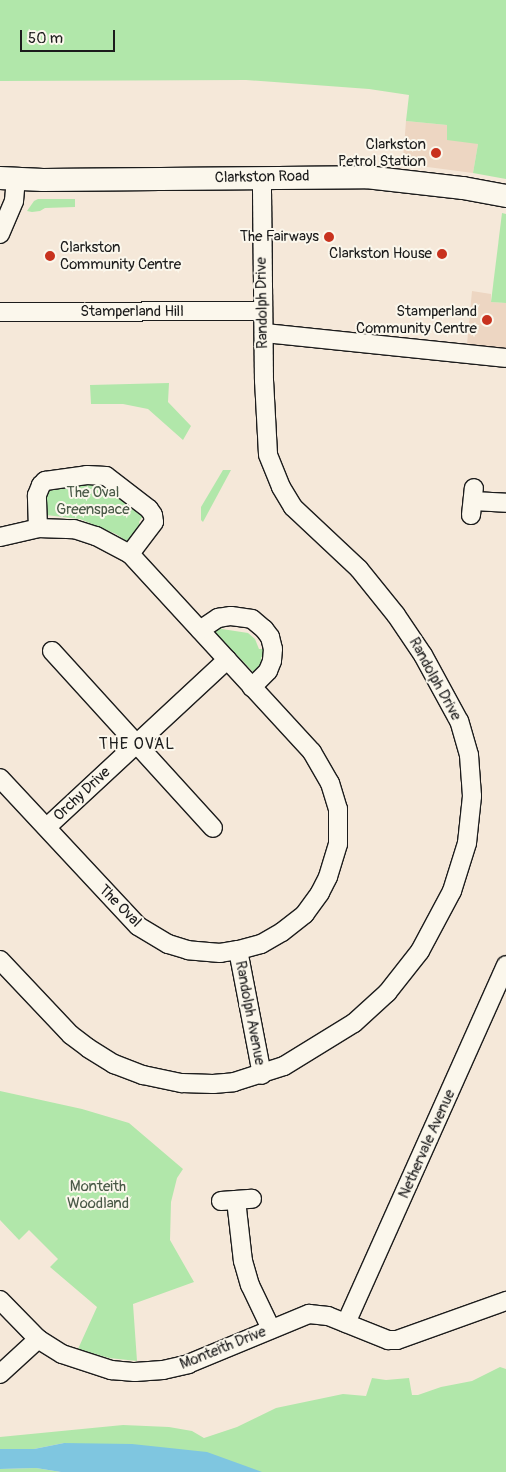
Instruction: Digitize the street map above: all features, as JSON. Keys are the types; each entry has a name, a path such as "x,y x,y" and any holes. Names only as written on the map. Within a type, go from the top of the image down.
{"main road":[{"name":"Clarkston Road","path":"8,179 351,177 396,179 506,196"}],"street":[{"name":"Randolph Drive","path":"0,960 71,1035 114,1064 143,1074 190,1083 234,1082 262,1075 301,1058 354,1023 386,993 415,957 452,891 467,843 472,796 469,755 459,721 423,655 396,615 359,569 293,507 274,472 265,430 262,177"},
{"path":"0,234 14,201 8,179"},
{"name":"Stamperland Hill","path":"0,312 263,311"},
{"path":"264,333 506,358"},
{"path":"38,528 37,495 45,481 87,475 106,476 149,509 153,515 154,522 130,554"},
{"path":"473,501 506,503"},
{"name":"The Oval","path":"0,537 38,528 57,527 85,532 130,554 312,752 322,766 330,783 339,822 338,844 328,877 305,914 270,939 238,950 205,953 182,949 138,926 0,778"},
{"path":"200,630 218,618 232,616 252,619 264,629 270,637 273,649 272,661 268,671 252,687"},
{"path":"52,651 214,827"},
{"name":"Orchy Drive","path":"47,827 228,660"},
{"name":"Randolph Avenue","path":"238,950 262,1075"},
{"name":"Nethervale Avenue","path":"346,1323 506,965"},
{"path":"236,1200 243,1261 250,1285 271,1329"},
{"name":"Monteith Drive","path":"0,1300 38,1339 62,1354 111,1370 135,1372 163,1370 188,1364 309,1314 328,1316 378,1337 397,1340 506,1301"},
{"path":"0,1374 38,1339"}],"shaded area":[{"name":"Clarkston Petrol Station","path":"406,121 447,125 478,144 473,173 420,166 414,161 403,159"},
{"path":"472,291 491,294 491,302 506,303 506,349 467,344"}],"green space":[{"path":"0,0 506,0 506,179 473,173 478,144 447,140 447,125 406,121 409,95 369,89 246,80 0,81"},
{"path":"38,199 75,199 75,207 27,211 34,201"},
{"path":"502,213 506,214 506,303 491,302"},
{"path":"169,383 168,402 191,426 183,440 148,409 123,404 91,404 90,385"},
{"path":"223,470 231,470 203,522 201,520 201,507"},
{"name":"The Oval Greenspace","path":"92,478 146,511 139,522 142,530 131,544 116,534 80,519 46,515 43,489"},
{"path":"217,623 222,629 248,633 255,639 259,649 268,649 268,658 261,657 263,669 256,675 215,632 214,628"},
{"name":"Monteith Woodland","path":"0,1091 82,1109 129,1123 183,1169 177,1178 171,1202 170,1240 194,1282 133,1304 137,1361 109,1358 78,1349 97,1307 50,1267 58,1259 29,1230 19,1240 0,1220"},
{"path":"500,1367 506,1369 506,1472 228,1472 64,1443 34,1449 0,1449 0,1437 123,1425 169,1427 192,1431 204,1438 237,1427 276,1408 343,1394 366,1396 372,1378 386,1380 409,1378 412,1395 418,1395 441,1387 472,1381"},
{"path":"36,1468 61,1472 0,1472 0,1469"}],"water":[{"path":"64,1443 132,1444 207,1452 262,1472 61,1472 36,1468 0,1469 0,1449 34,1449"}],"place":[{"name":"Clarkston Petrol Station","path":"436,153"},
{"name":"The Fairways","path":"329,237"},
{"name":"Clarkston House","path":"442,254"},
{"name":"Clarkston Community Centre","path":"50,256"},
{"name":"Stamperland Community Centre","path":"487,320"}],"district":[{"name":"THE OVAL","path":"137,744"}]}
